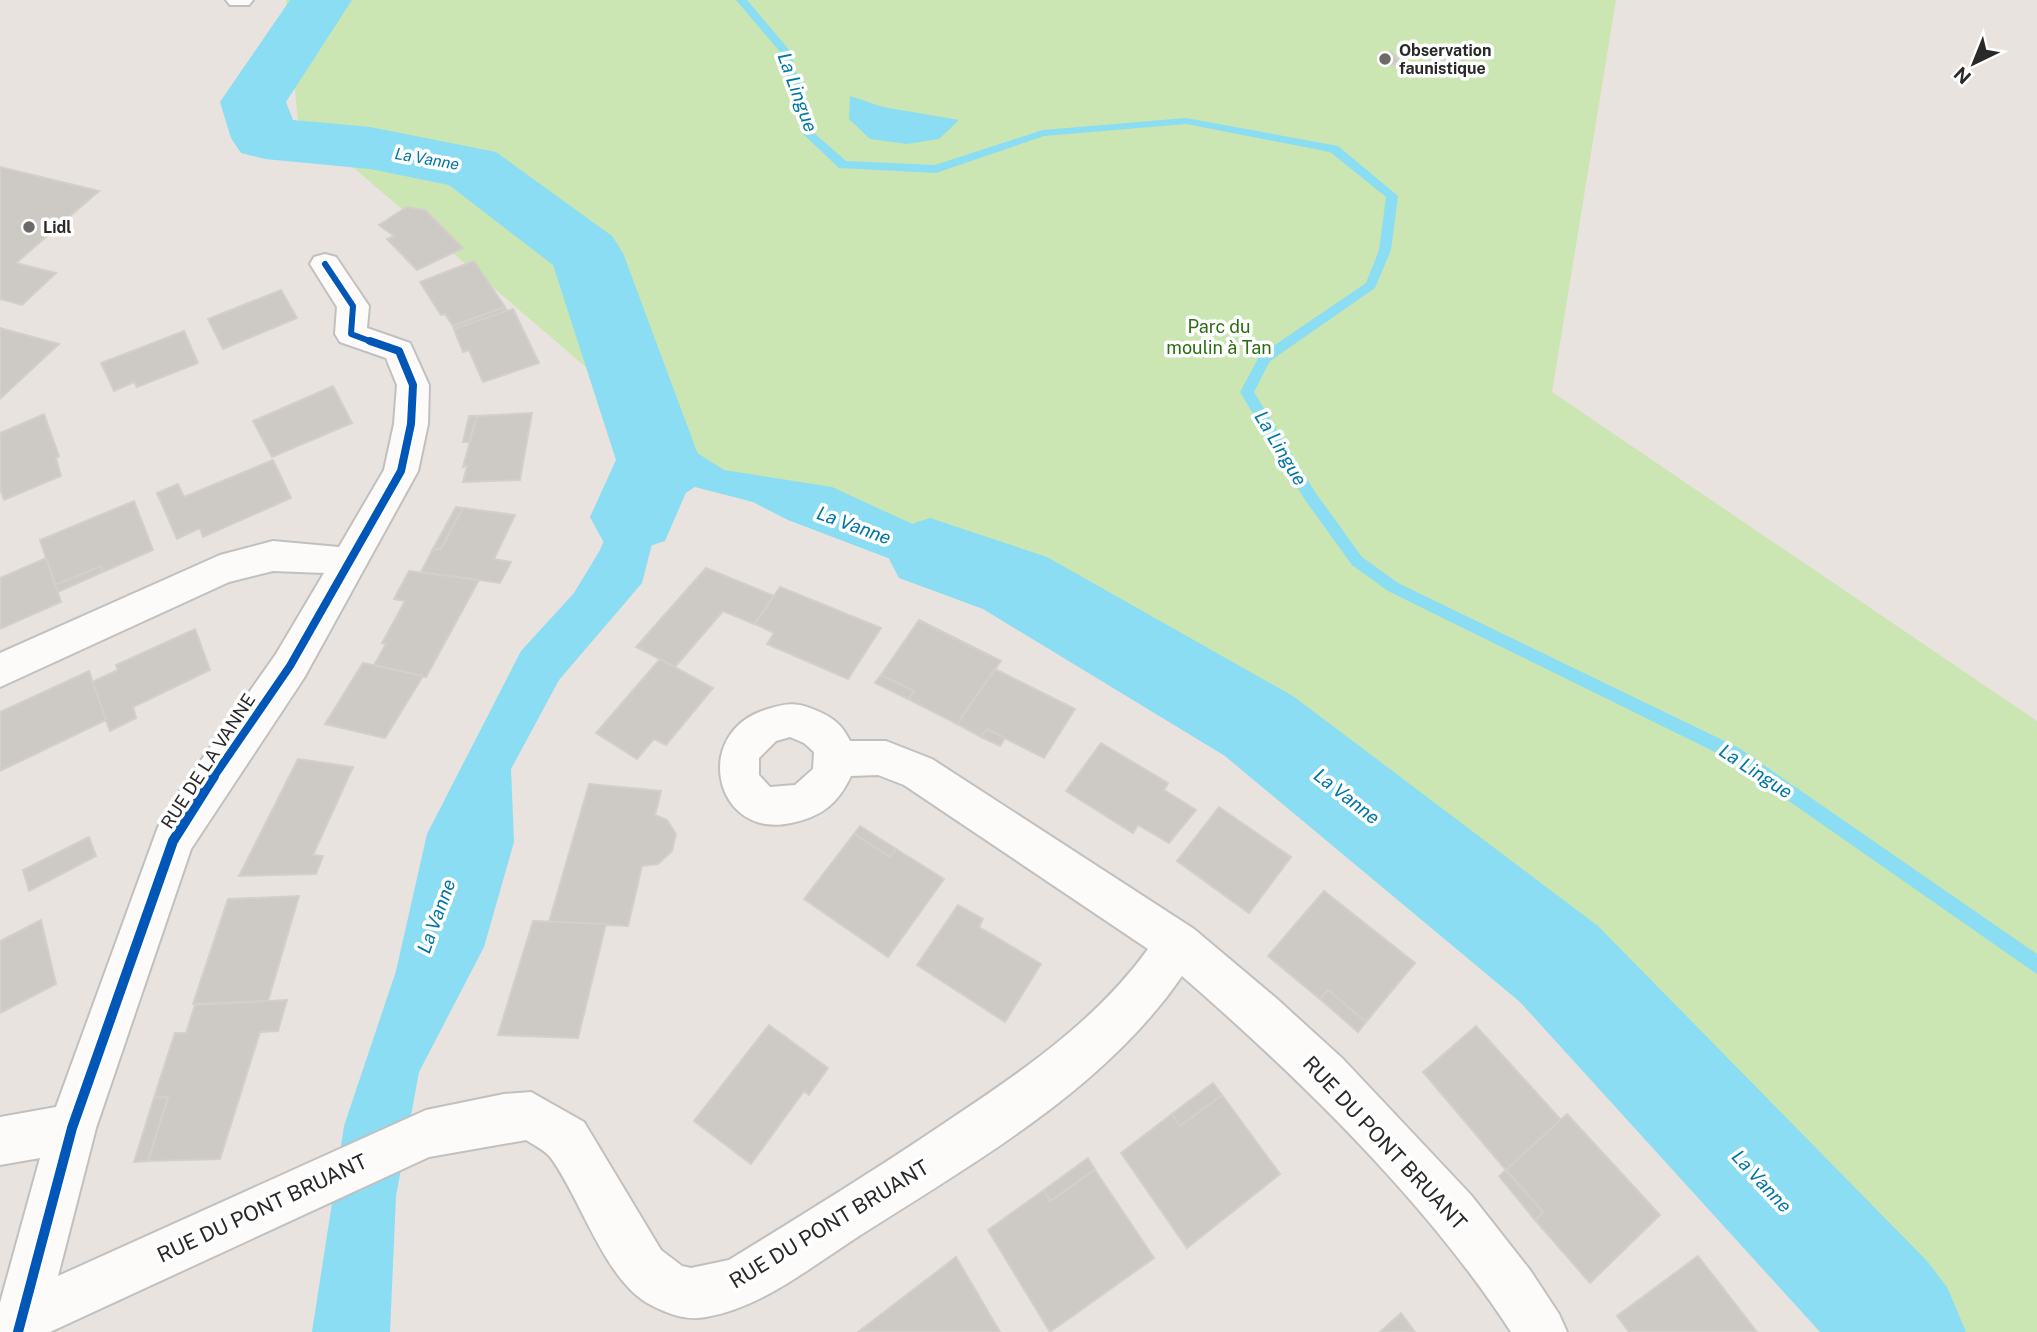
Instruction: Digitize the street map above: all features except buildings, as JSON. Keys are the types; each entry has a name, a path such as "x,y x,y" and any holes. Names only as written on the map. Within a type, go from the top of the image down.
{"street":[{"name":"RUE DE LA VANNE","path":"20,1325 72,1128 173,841 198,799 290,666 401,471 411,424 413,385 399,351 351,334 353,306 325,264"},
{"path":"0,671 220,570 273,556 324,558 350,564"},
{"name":"RUE DU PONT BRUANT","path":"835,762 861,755 883,755 918,772 1178,944 1326,1076 1453,1213 1512,1288 1541,1332"},
{"name":"RUE DU PONT BRUANT","path":"20,1325 425,1134 504,1118 531,1116 567,1139 643,1268 658,1282 685,1294 713,1293 744,1280 921,1168 1057,1075 1141,998 1178,944"},
{"path":"0,1141 72,1128"}],"green space":[{"name":"Parc du moulin à Tan","path":"286,0 1616,0 1552,392 2037,721 2037,1332 1907,1332 1766,1160 1561,951 1285,772 1007,602 722,484 298,120"}],"water":[{"path":"850,96 883,107 959,120 939,139 907,144 870,139 849,119"},
{"path":"635,394 677,440 724,470 832,487 1058,591 1043,617 788,520 753,502 695,487 661,509 642,583 559,680 511,769 514,842 484,947 419,1072 396,1196 390,1332 312,1332 344,1126 396,971 427,834 521,651 574,593 600,550 627,483 618,421"}],"waterway":[{"name":"La Vanne","path":"321,0 253,102 265,138 370,148 471,167 586,253 658,460 634,517"},
{"name":"La Lingue","path":"741,0 785,51 809,134 843,165 936,169 1043,133 1186,121 1334,149 1392,196 1385,250 1371,285 1265,358 1247,392 1310,496 1357,561 1393,587 1733,753 2037,965"},
{"name":"La Vanne","path":"930,553 1015,583 1259,726 1559,964 1882,1306 1902,1332"}],"cycle path":[{"path":"18,1332 72,1128 173,841 198,799 290,666 401,471 411,424 413,385 399,351 351,334 353,306 325,264"}],"place":[{"name":"Observation faunistique","path":"1385,59"},
{"name":"Lidl","path":"29,227"}]}
